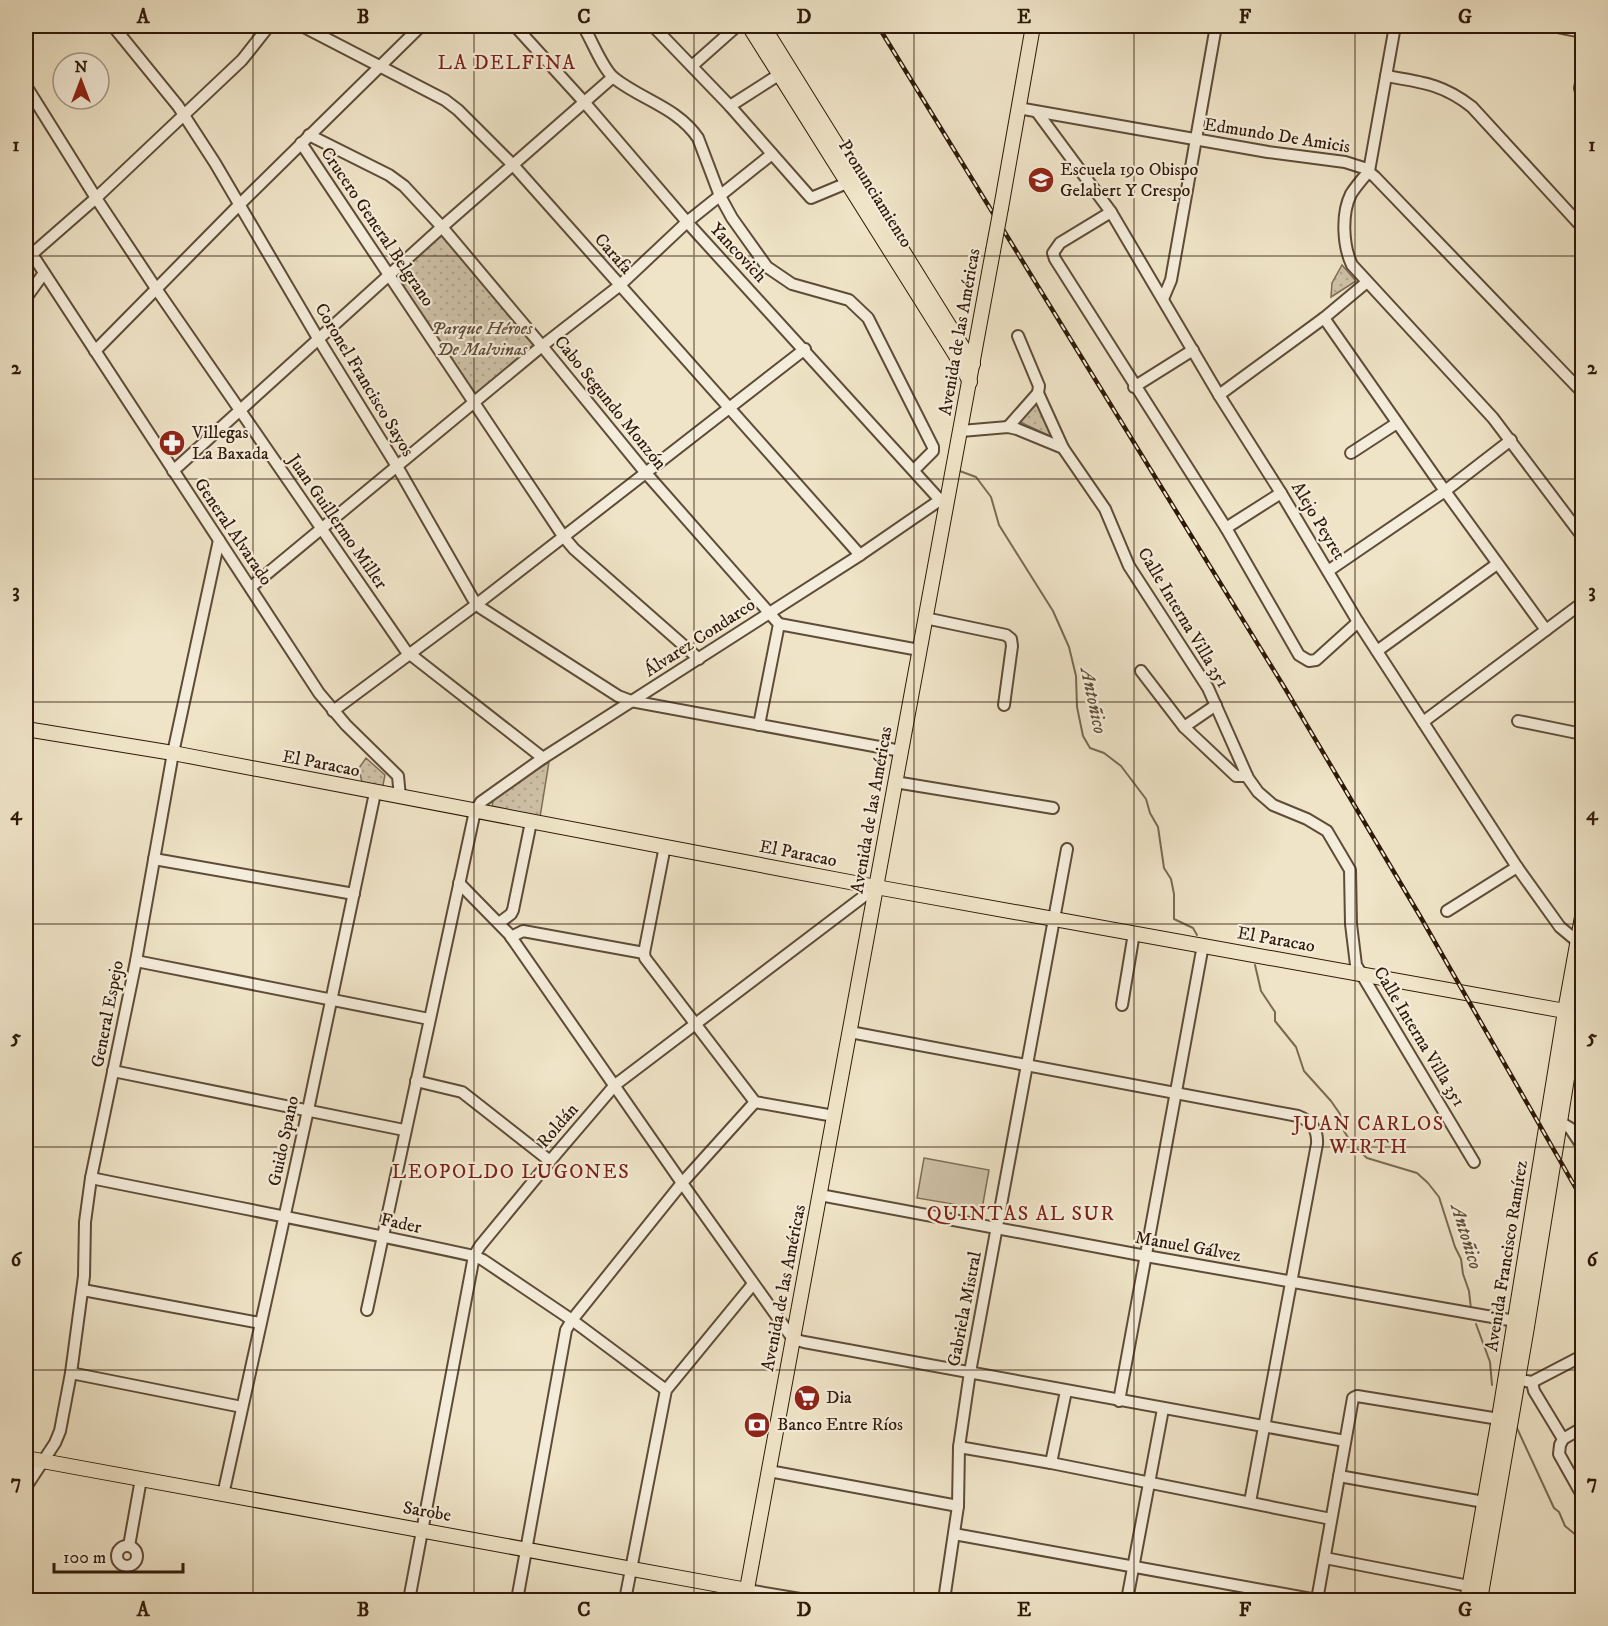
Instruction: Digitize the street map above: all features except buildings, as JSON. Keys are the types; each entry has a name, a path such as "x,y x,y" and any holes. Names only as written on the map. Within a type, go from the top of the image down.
{"main road":[{"name":"Pronunciamiento","path":"749,26 955,354 970,382"},
{"name":"Pronunciamiento","path":"763,26 973,364"},
{"name":"Avenida de las Américas","path":"746,1595 901,752 944,500 961,431 1033,26"},
{"path":"950,328 967,334 978,334"},
{"name":"El Paracao","path":"26,729 173,753 876,887 1575,1013"},
{"name":"Avenida Francisco Ramírez","path":"1480,1600 1560,1122 1575,1013 1578,942 1582,917"},
{"name":"Avenida Francisco Ramírez","path":"1467,1600 1515,1322 1582,985"},
{"name":"Sarobe","path":"26,1458 631,1568 746,1595"}],"street":[{"name":"Coronel Francisco Sayos","path":"113,26 183,114 240,204 477,604 618,696 631,701 901,752"},
{"path":"32,254 96,198 242,60 268,26"},
{"name":"Carafa","path":"302,26 452,104 514,166 860,555"},
{"path":"94,351 421,26"},
{"name":"Yancovich","path":"515,26 585,103 687,222 944,500"},
{"path":"583,26 613,77 679,117 694,131 720,196 756,253 777,275 792,284 849,300 868,318 933,447 933,451 914,470"},
{"path":"653,26 730,106 811,198 847,183"},
{"path":"692,66 737,26"},
{"path":"1163,299 1172,280 1216,26"},
{"path":"1395,26 1370,171 1349,200 1344,236 1348,256 1352,265 1367,282 1493,418 1582,536"},
{"path":"1552,26 1582,32"},
{"path":"730,106 780,74"},
{"path":"1386,76 1425,83 1459,96 1472,107 1582,226"},
{"path":"173,471 442,227 613,77"},
{"path":"1582,78 1580,88 1582,95"},
{"name":"Juan Guillermo Miller","path":"26,86 157,290 410,654 543,758"},
{"name":"Edmundo De Amicis","path":"1018,108 1196,140 1345,162 1356,164 1370,171 1582,392"},
{"name":"Alejo Peyret","path":"1037,112 1111,212 1219,395 1358,622 1517,867 1560,927 1578,942"},
{"name":"Cabo Segundo Monzón","path":"305,139 397,179 442,227 645,472 779,624"},
{"name":"Crucero General Belgrano","path":"305,139 390,275 563,536 574,549 699,659"},
{"path":"251,587 398,468 542,346 620,286 687,222 772,154"},
{"path":"1111,212 1060,243 1053,253 1134,387 1226,528 1302,659 1316,660 1358,622"},
{"name":"General Alvarado","path":"26,245 333,711 398,776 400,797"},
{"path":"26,298 44,273"},
{"path":"1219,395 1324,318 1367,282"},
{"path":"1324,318 1546,630"},
{"name":"Calle Interna Villa 351","path":"1018,336 1039,386 1038,393 1063,448 1104,509 1129,566 1208,688 1247,777 1258,792 1273,805 1307,819 1327,831 1347,863 1351,884 1351,924 1356,965 1474,1162"},
{"path":"333,711 477,604 805,349"},
{"path":"1134,387 1193,350"},
{"path":"1008,427 1038,393"},
{"path":"1351,453 1397,423"},
{"path":"961,431 1008,427 1063,448"},
{"path":"1328,571 1445,491 1511,440"},
{"path":"1226,528 1281,493"},
{"name":"Álvarez Condarco","path":"475,811 489,795 543,758 944,500"},
{"name":"General Espejo","path":"26,1487 55,1443 60,1431 83,1290 85,1222 91,1178 136,961 173,753 219,540"},
{"path":"1377,651 1497,564"},
{"path":"1423,722 1582,603"},
{"path":"925,618 1006,635 1011,639 1004,705"},
{"path":"759,725 779,624 919,650"},
{"path":"1141,671 1184,727 1236,776 1247,777"},
{"path":"1184,727 1216,705"},
{"path":"1518,721 1582,734"},
{"path":"895,782 1053,808"},
{"name":"Guido Spano","path":"223,1495 375,793"},
{"path":"367,1310 404,1130 475,811"},
{"path":"499,923 513,910 531,822"},
{"path":"664,846 644,953 645,958 755,1102 834,1116"},
{"name":"Gabriela Mistral","path":"944,1600 958,1506 959,1447 970,1372 1067,849"},
{"path":"154,859 354,894"},
{"path":"1447,911 1517,867"},
{"path":"459,883 511,937 793,1339 1066,1392 1345,1441"},
{"name":"Roldán","path":"409,1600 474,1257 550,1161 615,1085 876,887"},
{"path":"511,937 523,931 644,953"},
{"path":"1122,1005 1134,933"},
{"path":"1119,1401 1203,945"},
{"path":"136,961 429,1019"},
{"path":"850,1032 1298,1116 1311,1123 1318,1136 1317,1144 1250,1502"},
{"path":"113,1071 404,1130"},
{"path":"416,1081 462,1092 550,1161"},
{"path":"518,1600 564,1340 572,1320 682,1183 755,1102"},
{"path":"1560,1122 1570,1128 1582,1146"},
{"name":"Fader","path":"91,1178 382,1236 483,1260 572,1320 666,1390"},
{"name":"Manuel Gálvez","path":"820,1195 1515,1322"},
{"path":"625,1600 666,1390 753,1284"},
{"path":"83,1290 260,1323"},
{"path":"1513,1402 1582,1356"},
{"path":"71,1373 242,1407"},
{"path":"1517,1380 1533,1387 1563,1439"},
{"path":"1051,1463 1066,1392"},
{"path":"954,1533 1133,1568 1317,1600 1353,1398 1357,1395 1499,1419"},
{"path":"1127,1600 1163,1409"},
{"path":"1582,1428 1563,1439 1559,1454 1582,1495"},
{"path":"959,1447 1331,1519"},
{"path":"769,1471 958,1506"},
{"path":"1339,1476 1484,1502"},
{"path":"129,1546 141,1479"},
{"path":"1325,1558 1469,1586"},
{"name":"Sarobe","path":"746,1595 806,1600"}],"green space":[{"name":"Parque Héroes De Malvinas","path":"442,227 542,346 475,403 390,275"},
{"path":"1342,265 1356,281 1331,297 1332,283"},
{"path":"1036,402 1054,438 1020,422"},
{"path":"366,758 385,775 383,785 379,787 362,783 359,768"},
{"path":"549,762 540,817 492,806 494,797"},
{"path":"924,1158 989,1170 982,1209 917,1198"}],"waterway":[{"name":"Antoñico","path":"957,470 976,477 991,497 999,525 1053,611 1069,647 1076,676 1077,707 1083,736 1090,748 1104,753 1121,766 1146,799 1150,813 1158,827 1164,868 1171,879 1174,894 1174,919 1193,928 1197,935"},
{"name":"Antoñico","path":"1255,965 1261,991 1275,1012 1275,1021 1296,1047 1304,1071 1340,1114 1344,1131 1352,1144 1367,1158 1417,1173 1439,1197 1461,1259 1471,1309"},
{"name":"Antoñico","path":"1476,1324 1490,1362 1492,1385"},
{"name":"Antoñico","path":"1516,1426 1554,1508 1559,1512 1565,1526 1582,1540"}],"railway":[{"path":"878,26 1286,690 1420,916 1582,1199"}],"place":[{"name":"Escuela 190 Obispo Gelabert Y Crespo","path":"1041,180"},
{"name":"Villegas La Baxada","path":"172,443"},
{"name":"Dia","path":"807,1398"},
{"name":"Banco Entre Ríos","path":"757,1425"}],"district":[{"name":"LA DELFINA","path":"507,63"},
{"name":"JUAN CARLOS WIRTH","path":"1369,1136"},
{"name":"LEOPOLDO LUGONES","path":"511,1172"},
{"name":"QUINTAS AL SUR","path":"1021,1214"}]}
